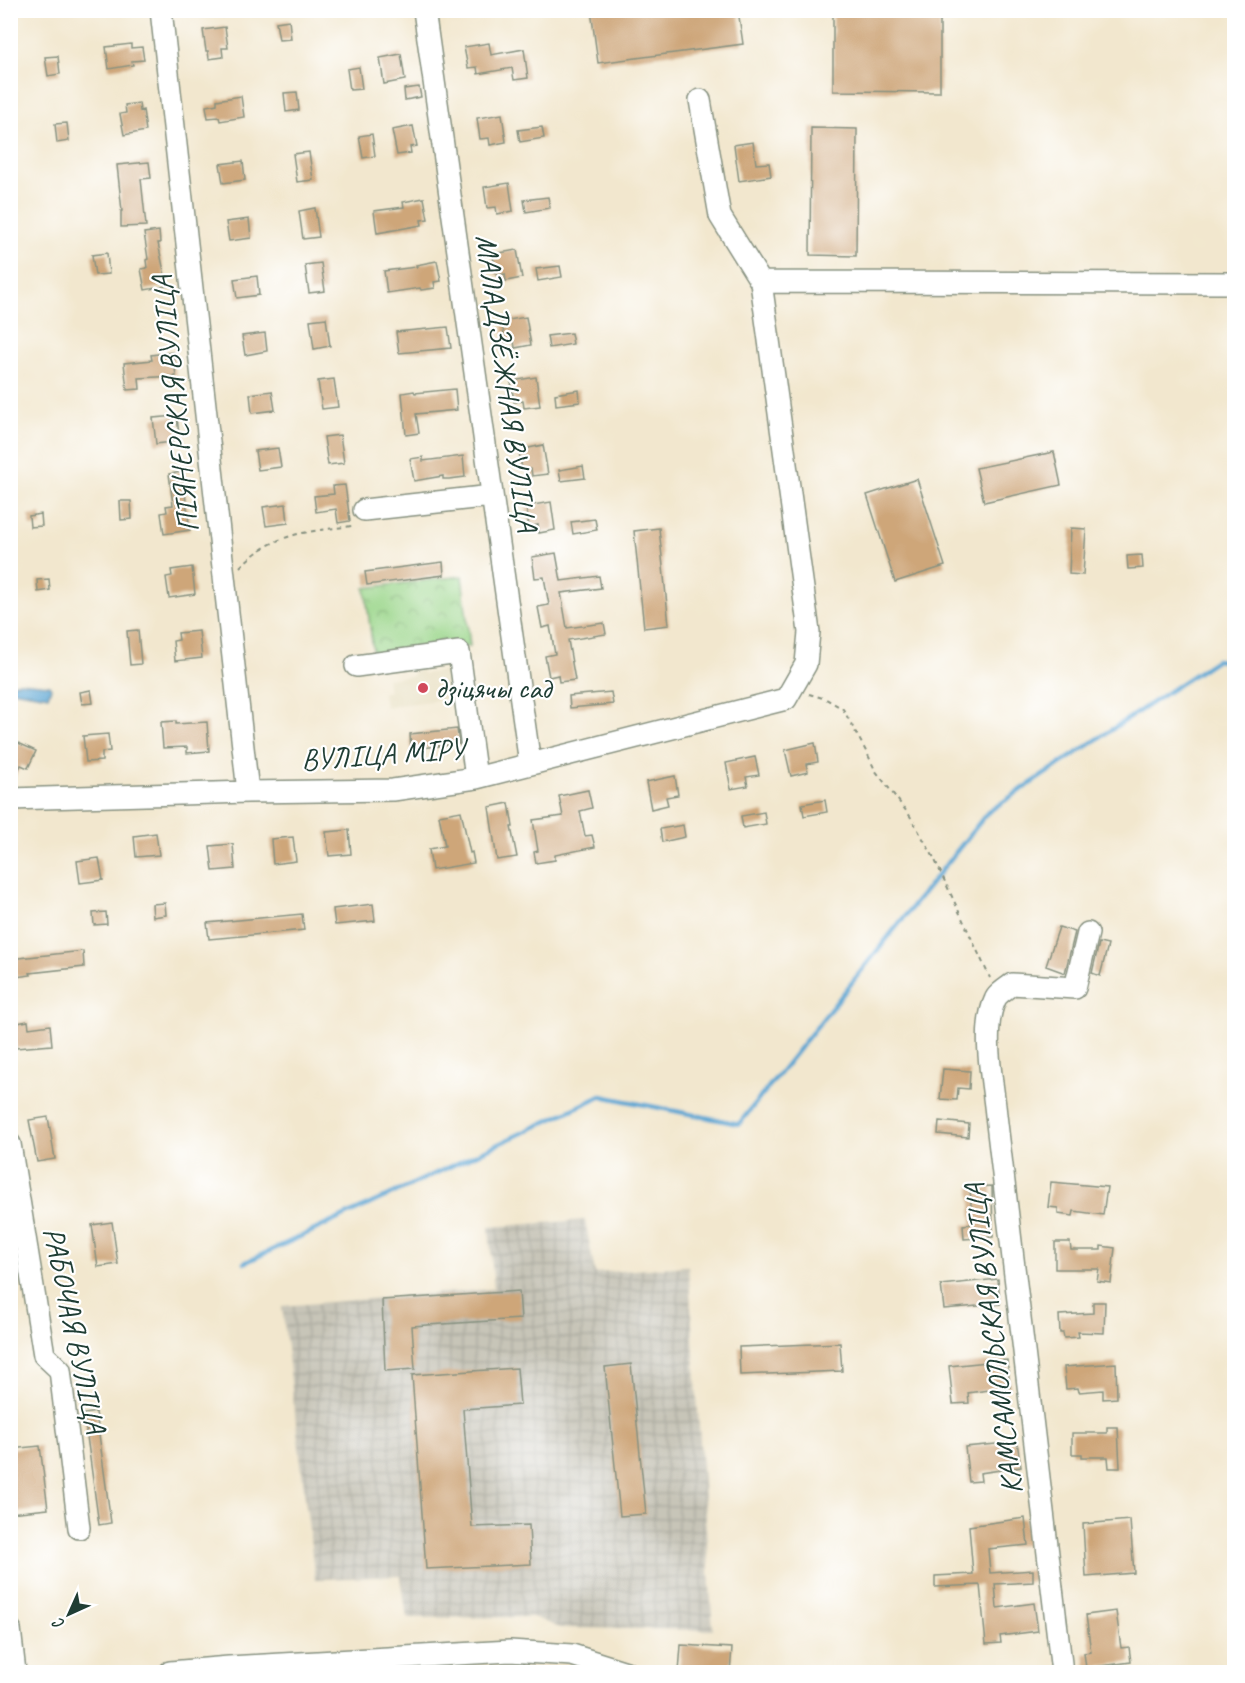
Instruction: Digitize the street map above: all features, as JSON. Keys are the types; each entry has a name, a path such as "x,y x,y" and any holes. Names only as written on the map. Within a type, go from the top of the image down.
{"street":[{"name":"ПІЯНЕРСКАЯ ВУЛІЦА","path":"161,10 248,792"},
{"name":"МАЛАДЗЁЖНАЯ ВУЛІЦА","path":"424,10 530,764"},
{"path":"700,100 720,216 761,282 809,632 806,664 789,694"},
{"path":"761,282 1234,283"},
{"path":"364,510 492,496"},
{"path":"356,666 459,652 476,778"},
{"name":"ВУЛІЦА МІРУ","path":"10,799 393,790 476,778 789,694"},
{"path":"995,998 1012,984 1075,988 1088,933"},
{"name":"КАМСАМОЛЬСКАЯ ВУЛІЦА","path":"995,998 989,1022 990,1062 1062,1672"},
{"name":"РАБОЧАЯ ВУЛІЦА","path":"10,1144 14,1192 44,1355 60,1370 79,1528"},
{"path":"10,1629 15,1672"},
{"path":"170,1672 510,1651 572,1655 626,1672"}],"path":[{"path":"225,586 249,558 279,539 296,533 352,526 364,510"},
{"path":"789,694 826,699 843,709 875,770 910,816 936,862 992,982 995,998"}],"shaded area":[{"name":"дзіцячы сад","path":"422,670 423,674 448,671 450,683 458,682 460,697 385,707 383,693 389,691 387,679 413,676 413,671"},
{"path":"585,1220 595,1273 688,1266 713,1630 560,1628 533,1617 407,1618 401,1576 315,1579 282,1306 494,1289 489,1227"}],"green space":[{"path":"462,576 470,646 374,658 365,588"}],"water":[{"path":"20,682 49,685 51,688 48,696 12,690 13,684"}],"building":[{"path":"591,10 738,10 743,44 598,63"},
{"path":"833,10 940,10 940,92 833,91"},
{"path":"289,20 291,39 279,40 276,22"},
{"path":"225,27 228,48 222,48 223,57 209,59 203,30"},
{"path":"489,43 491,55 524,49 528,78 514,80 512,68 478,74 477,67 468,68 464,47"},
{"path":"131,44 131,48 142,47 144,60 132,61 133,65 109,69 106,47"},
{"path":"401,54 405,80 384,84 380,58"},
{"path":"58,56 60,74 48,76 45,57"},
{"path":"359,67 362,89 350,90 347,69"},
{"path":"419,87 421,97 405,100 404,89"},
{"path":"297,92 299,110 286,112 284,93"},
{"path":"241,96 244,117 220,121 219,117 208,118 206,106 217,104 217,100"},
{"path":"139,103 140,111 143,110 146,131 124,135 120,114 126,113 125,105"},
{"path":"502,114 506,142 490,145 489,138 480,139 477,118"},
{"path":"67,123 69,141 57,143 55,124"},
{"path":"413,126 417,146 410,147 411,153 397,155 392,130"},
{"path":"542,127 544,138 520,142 518,130"},
{"path":"811,128 857,129 856,256 810,255"},
{"path":"372,134 375,156 363,158 359,136"},
{"path":"753,142 756,164 769,163 771,176 739,181 734,145"},
{"path":"309,152 313,180 297,182 293,154"},
{"path":"243,161 245,180 223,183 220,164"},
{"path":"149,162 151,178 141,179 146,226 121,227 122,211 117,165"},
{"path":"509,183 513,211 497,214 496,207 487,208 484,187"},
{"path":"548,197 550,208 526,212 524,200"},
{"path":"424,198 428,219 421,220 422,225 377,233 374,211 404,207 403,202"},
{"path":"315,208 319,237 303,239 299,211"},
{"path":"249,219 251,238 229,241 226,222"},
{"path":"159,231 160,243 158,243 167,286 145,290 141,269 147,268 146,260 148,259 144,233"},
{"path":"517,250 522,278 506,281 505,274 496,275 493,254"},
{"path":"107,253 109,274 95,275 92,255"},
{"path":"437,261 441,281 434,282 435,288 387,293 384,271 417,267 416,265"},
{"path":"321,263 325,291 309,293 305,265"},
{"path":"560,266 562,277 538,281 536,269"},
{"path":"257,276 259,295 237,298 234,279"},
{"path":"526,317 531,345 515,348 514,341 505,342 502,321"},
{"path":"326,318 330,346 314,349 310,320"},
{"path":"448,327 451,348 399,353 396,332"},
{"path":"265,333 267,351 245,355 242,336"},
{"path":"571,333 573,344 549,348 547,336"},
{"path":"173,352 176,376 139,378 140,389 127,390 124,363 152,360 151,355"},
{"path":"536,377 540,406 524,408 523,401 514,402 511,381"},
{"path":"334,379 338,407 322,409 318,381"},
{"path":"455,389 457,410 416,414 419,433 406,435 402,393"},
{"path":"579,390 580,402 556,405 555,394"},
{"path":"272,391 275,410 252,413 250,394"},
{"path":"177,416 179,436 172,437 172,442 156,444 153,418"},
{"path":"340,435 344,463 328,465 324,437"},
{"path":"543,445 548,474 532,476 531,469 522,470 519,450"},
{"path":"278,448 281,467 258,470 255,451"},
{"path":"1054,452 1061,485 984,502 976,468"},
{"path":"463,456 465,477 443,479 443,476 414,481 410,459 423,457 423,461"},
{"path":"583,466 585,478 561,481 559,470"},
{"path":"182,472 190,530 164,534 161,513 167,512 166,506 173,505 169,474"},
{"path":"917,479 945,566 895,582 867,495"},
{"path":"345,485 350,521 338,523 336,509 316,512 314,496 334,494 333,486"},
{"path":"120,501 131,501 132,519 121,520"},
{"path":"551,502 555,530 539,533 538,525 529,527 526,506"},
{"path":"286,504 288,523 266,526 263,507"},
{"path":"41,514 42,526 30,527 29,516"},
{"path":"595,519 597,530 573,534 571,522"},
{"path":"659,528 669,625 644,628 634,531"},
{"path":"1071,528 1086,529 1083,575 1069,574"},
{"path":"556,553 561,581 599,576 601,588 561,593 567,628 604,623 606,634 568,640 575,680 559,682 558,675 549,677 545,656 555,654 550,626 542,628 538,607 549,605 544,577 535,578 532,557"},
{"path":"1142,555 1143,568 1128,569 1127,556"},
{"path":"443,562 444,575 367,585 365,572"},
{"path":"192,567 195,594 169,598 166,577 172,576 171,570"},
{"path":"49,579 50,590 38,592 37,580"},
{"path":"138,630 141,664 130,665 127,631"},
{"path":"199,631 202,658 175,661 173,641 179,640 178,633"},
{"path":"91,690 93,703 82,704 80,692"},
{"path":"611,692 613,704 570,708 569,696"},
{"path":"176,721 176,724 207,722 209,751 187,753 187,747 163,748 161,722"},
{"path":"457,729 459,744 411,749 410,734"},
{"path":"108,734 110,751 102,752 102,761 86,762 83,736"},
{"path":"14,741 36,751 28,768 21,765 10,786 10,747"},
{"path":"815,743 818,762 806,764 808,772 791,776 785,750"},
{"path":"755,757 759,775 746,777 748,786 731,789 726,763"},
{"path":"675,776 678,795 666,797 668,805 651,809 646,782"},
{"path":"588,790 592,808 580,811 585,836 592,835 595,847 555,855 555,860 536,863 534,852 538,851 533,820 563,816 559,796"},
{"path":"825,800 827,812 804,816 802,804"},
{"path":"509,803 517,857 497,860 489,807"},
{"path":"461,811 474,863 432,870 429,849 445,846 439,815"},
{"path":"764,812 766,824 743,828 741,816"},
{"path":"683,825 685,837 662,842 660,829"},
{"path":"349,830 351,854 329,856 326,832"},
{"path":"156,833 159,855 136,857 134,836"},
{"path":"293,837 296,861 273,864 271,839"},
{"path":"233,844 235,869 213,871 210,846"},
{"path":"99,858 103,880 80,883 77,861"},
{"path":"165,903 166,915 153,917 152,904"},
{"path":"373,904 375,921 335,925 333,909"},
{"path":"106,912 107,924 94,925 93,913"},
{"path":"302,914 304,930 209,939 207,923"},
{"path":"1059,927 1075,932 1065,973 1046,966"},
{"path":"1099,943 1108,945 1100,976 1092,973"},
{"path":"83,951 84,967 30,973 31,975 16,977 15,970 10,971 10,959"},
{"path":"28,1021 29,1028 50,1025 52,1045 16,1048 12,1024"},
{"path":"943,1069 970,1071 969,1089 958,1088 957,1100 940,1099"},
{"path":"48,1117 55,1159 37,1162 29,1120"},
{"path":"939,1121 969,1124 968,1137 938,1134"},
{"path":"1051,1182 1107,1187 1103,1215 1074,1211 1073,1216 1058,1214 1058,1208 1048,1207"},
{"path":"992,1186 993,1237 964,1239 963,1225 972,1224 970,1187"},
{"path":"112,1222 118,1264 98,1267 92,1225"},
{"path":"1055,1242 1070,1242 1071,1250 1101,1250 1101,1246 1115,1248 1111,1283 1097,1281 1099,1269 1055,1269"},
{"path":"998,1279 1000,1304 944,1309 941,1285"},
{"path":"519,1291 521,1319 412,1326 415,1369 385,1371 382,1300"},
{"path":"1093,1302 1105,1302 1104,1333 1078,1332 1079,1337 1064,1338 1063,1333 1060,1333 1059,1315 1093,1313"},
{"path":"840,1343 842,1371 740,1375 739,1347"},
{"path":"1007,1360 1010,1387 968,1393 969,1403 953,1404 949,1366"},
{"path":"1116,1363 1117,1398 1103,1399 1103,1390 1079,1392 1078,1388 1066,1389 1064,1367"},
{"path":"631,1364 646,1514 620,1516 605,1367"},
{"path":"517,1368 520,1405 463,1409 472,1527 529,1525 531,1564 426,1569 412,1375"},
{"path":"96,1412 111,1523 99,1525 84,1414"},
{"path":"1107,1427 1118,1427 1120,1468 1109,1468 1108,1457 1082,1457 1082,1454 1072,1454 1072,1433 1107,1433"},
{"path":"1017,1442 1021,1467 980,1473 981,1481 969,1482 965,1447"},
{"path":"40,1446 48,1509 10,1513 10,1449"},
{"path":"1025,1518 1028,1545 988,1549 990,1573 1033,1570 1033,1582 995,1584 997,1608 1034,1603 1038,1631 1000,1636 1001,1643 986,1644 980,1585 935,1587 935,1576 973,1574 969,1526"},
{"path":"1130,1520 1134,1573 1086,1577 1083,1524"},
{"path":"1116,1611 1121,1648 1129,1647 1131,1662 1086,1668 1084,1653 1091,1652 1086,1615"},
{"path":"681,1645 732,1648 730,1672 679,1672"}],"waterway":[{"path":"244,1263 601,1096 739,1124 988,812 1216,660 1234,662"}],"place":[{"name":"дзіцячы сад","path":"423,688"}]}
